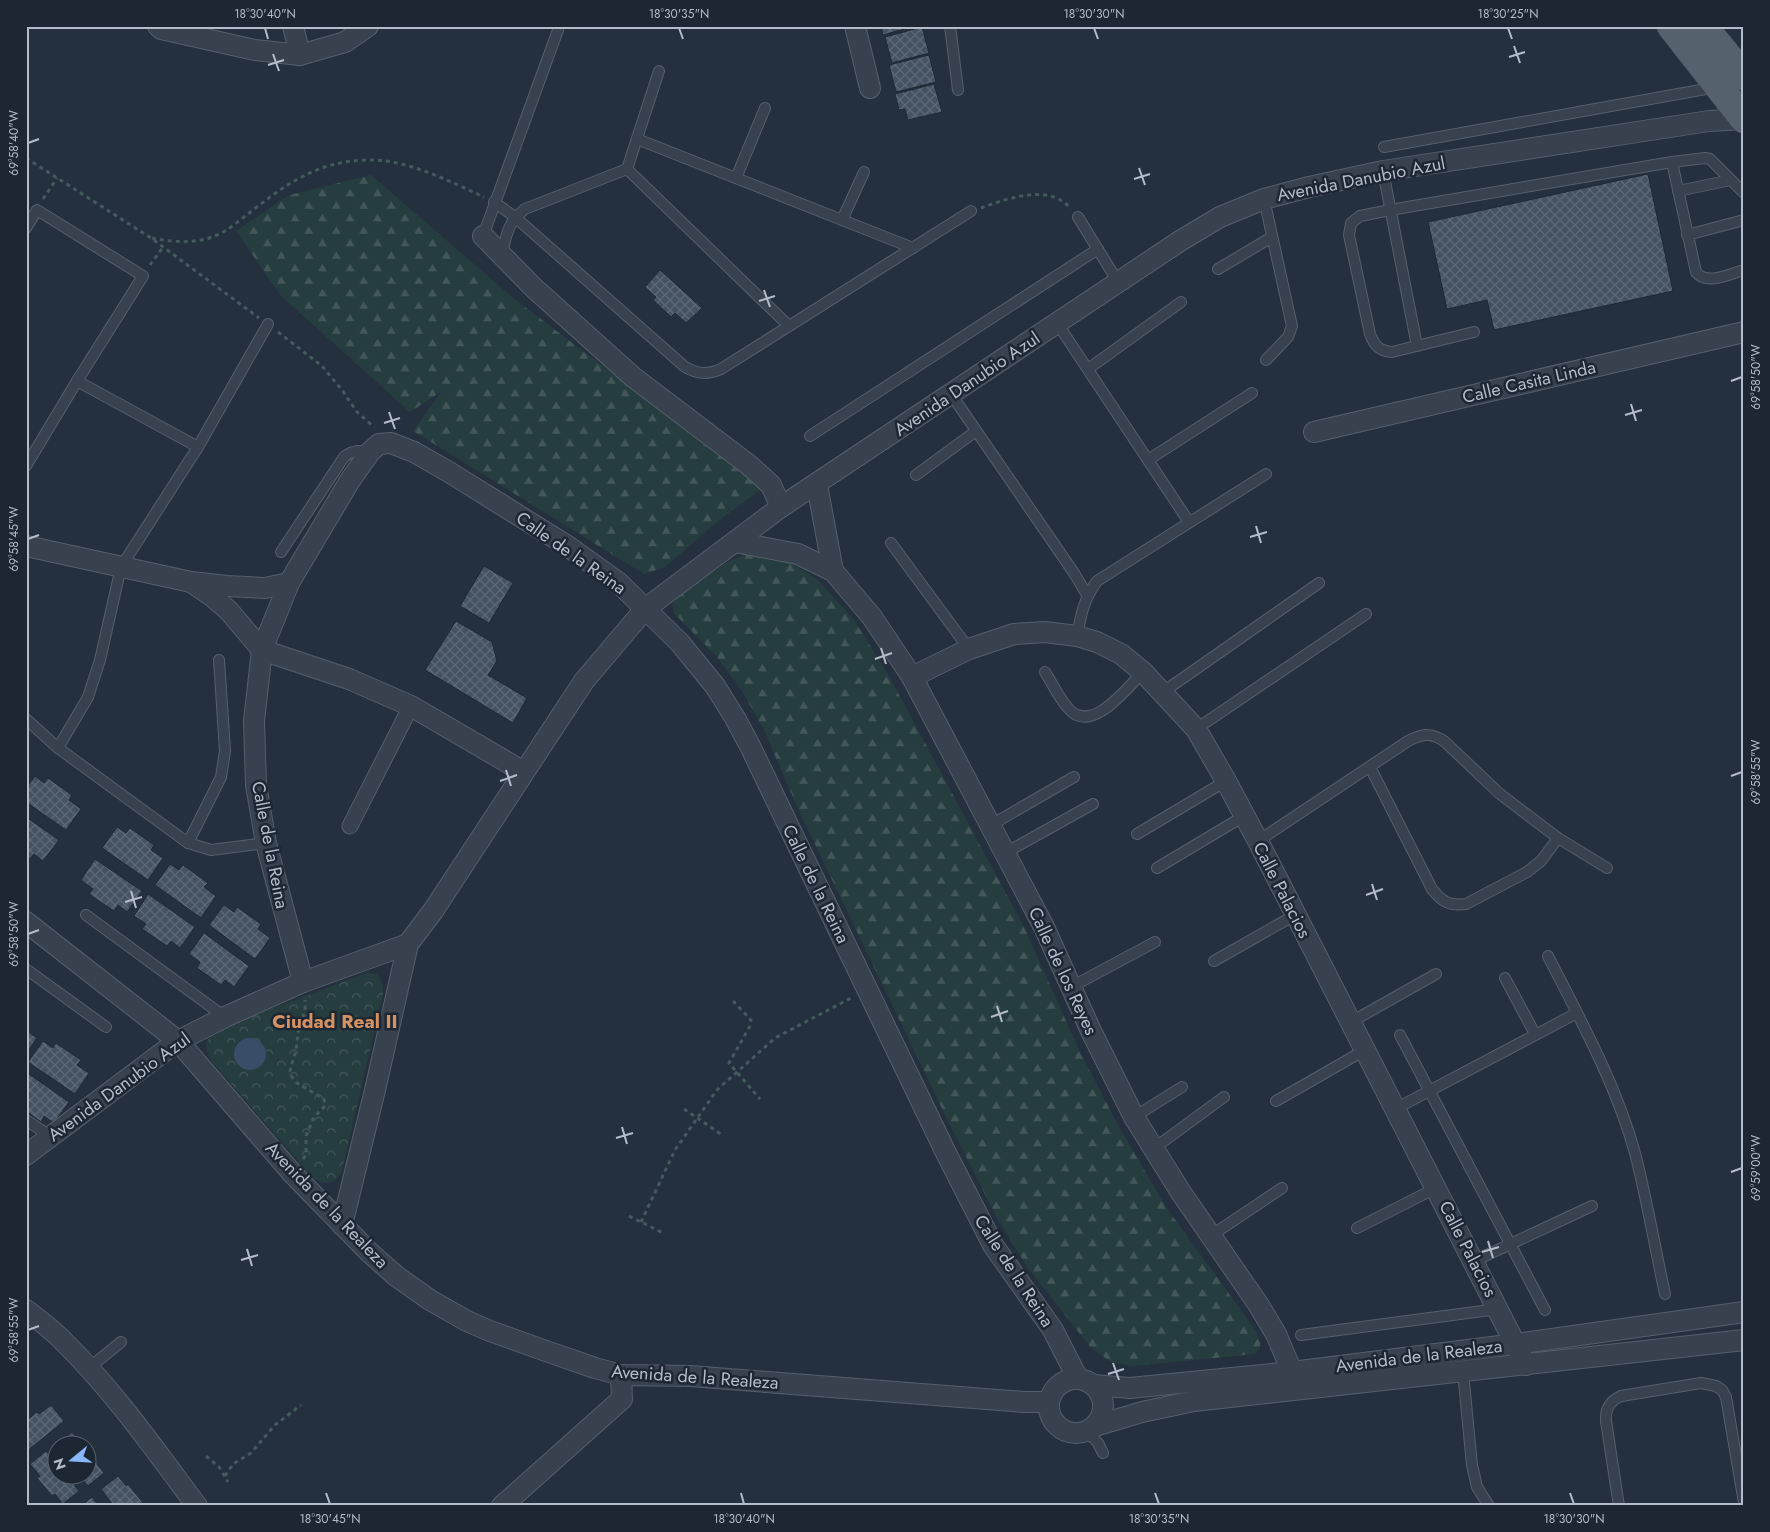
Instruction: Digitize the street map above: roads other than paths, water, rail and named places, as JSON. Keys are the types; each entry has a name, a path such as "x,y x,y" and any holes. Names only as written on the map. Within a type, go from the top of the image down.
{"main road":[{"path":"1671,26 1735,102"},
{"path":"1703,26 1744,76"}],"street":[{"path":"293,26 300,55"},
{"path":"160,27 255,50 300,55 345,42 368,26"},
{"path":"855,26 870,88"},
{"name":"Avenida Danubio Azul","path":"342,1225 408,944 433,911 584,681 645,609 781,507 817,485 1180,241 1220,217 1264,199 1383,171 1709,121 1735,102"},
{"path":"483,236 547,300 633,377 749,465 771,485 781,507"},
{"name":"Calle Casita Linda","path":"1314,432 1744,332"},
{"name":"Calle de la Reina","path":"304,982 266,843 256,785 254,721 262,650 289,583 349,482 370,452 379,444 391,443 414,452 449,472 566,545 619,583 680,643 715,686 735,718 993,1245 1053,1330 1086,1382"},
{"name":"Calle de los Reyes","path":"817,485 833,571"},
{"name":"Calle de los Reyes","path":"735,542 798,554 833,571 872,617 912,677 1006,854 1044,927 1091,1031 1134,1117 1180,1191 1258,1304 1276,1334 1292,1372"},
{"path":"26,546 191,582 265,588 289,583"},
{"path":"191,582 213,597 228,611 262,650 349,679 411,706 512,764 523,774"},
{"name":"Calle Palacios","path":"912,677 969,649 1014,634 1045,632 1077,636 1098,642 1121,654 1163,692 1196,729 1226,781 1474,1260 1526,1365"},
{"path":"350,826 411,706"},
{"name":"Avenida de la Realeza","path":"26,922 178,1041 292,1173 368,1252 396,1276 430,1300 467,1321 546,1352 621,1375 690,1376 1024,1402 1049,1402"},
{"name":"Avenida Danubio Azul","path":"26,1155 178,1041 225,1017 304,982 408,944"},
{"path":"26,1310 63,1340 89,1368 197,1506"},
{"name":"Avenida de la Realeza","path":"1086,1382 1130,1388 1292,1372 1516,1344 1744,1312"},
{"name":"Avenida de la Realeza","path":"1091,1429 1142,1412 1194,1401 1744,1340"},
{"path":"502,1506 622,1399 621,1375"},
{"path":"1070,1379 1086,1382 1099,1392 1103,1400 1101,1419 1091,1429 1078,1434 1068,1433 1059,1429 1052,1421 1049,1412 1049,1402 1056,1387 1070,1379"}],"lane":[{"path":"950,26 958,90"},
{"path":"483,236 558,30"},
{"path":"627,169 659,71"},
{"path":"1384,147 1735,102"},
{"path":"736,178 765,108"},
{"path":"637,139 913,248"},
{"path":"1474,332 1392,352 1384,351 1373,342 1349,235 1351,223 1360,216 1390,210 1705,158 1710,159 1743,192"},
{"path":"1672,162 1694,267 1699,276 1710,280 1744,270"},
{"path":"501,256 510,225 515,217 525,209 627,169"},
{"path":"627,169 789,326"},
{"path":"1383,171 1417,346"},
{"path":"842,220 864,172"},
{"path":"1678,191 1731,180"},
{"path":"1264,199 1292,326 1288,337 1266,360"},
{"path":"494,202 515,217 686,367 695,372 712,373 971,211"},
{"path":"26,228 36,210 143,276 26,466"},
{"path":"1078,217 1118,282"},
{"path":"1687,235 1744,220"},
{"path":"1218,269 1272,236"},
{"path":"810,436 1098,249"},
{"path":"1088,369 1181,302"},
{"path":"1057,323 1189,522"},
{"path":"58,748 88,697 100,660 121,567 198,447 268,324"},
{"path":"77,381 198,447"},
{"path":"1148,460 1252,393"},
{"path":"951,394 1074,573 1087,595"},
{"path":"916,475 976,431"},
{"path":"281,552 344,457 358,450 370,452"},
{"path":"1077,636 1081,613 1087,595 1096,581 1266,474"},
{"path":"891,543 969,649"},
{"path":"1163,692 1320,584"},
{"path":"1196,729 1366,614"},
{"path":"188,843 221,777 224,751 219,660"},
{"path":"1045,672 1068,708 1076,715 1086,718 1106,707 1143,672"},
{"path":"26,719 58,748 188,843 210,850 266,843"},
{"path":"1258,842 1418,736 1427,734 1435,735 1444,741 1500,794 1558,838 1607,868"},
{"path":"1370,767 1432,889 1447,904 1455,906 1466,904 1527,872 1541,861 1558,838"},
{"path":"991,826 1074,777"},
{"path":"1137,834 1226,781"},
{"path":"1006,854 1093,804"},
{"path":"1158,868 1244,816"},
{"path":"1214,961 1295,914"},
{"path":"86,915 225,1017"},
{"path":"1071,987 1156,942"},
{"path":"1548,956 1615,1094 1635,1153 1665,1294"},
{"path":"26,969 106,1027"},
{"path":"1351,1022 1436,974"},
{"path":"1505,978 1535,1034"},
{"path":"1396,1109 1577,1013"},
{"path":"1400,1036 1545,1310"},
{"path":"1276,1101 1365,1050"},
{"path":"1134,1117 1182,1087"},
{"path":"1153,1149 1224,1097"},
{"path":"26,1120 50,1136"},
{"path":"1212,1235 1282,1188"},
{"path":"1358,1228 1436,1188"},
{"path":"1474,1260 1592,1206"},
{"path":"1301,1335 1498,1309"},
{"path":"89,1368 120,1342"},
{"path":"1463,1372 1472,1465 1477,1488 1489,1506"},
{"path":"1620,1506 1606,1421 1610,1402 1621,1396 1701,1383 1716,1386 1722,1390 1726,1397 1744,1503"},
{"path":"1091,1429 1103,1453"}],"water":[{"path":"250,1038 261,1043 266,1054 261,1065 250,1070 239,1065 234,1054 239,1043"}],"district":[{"name":"Ciudad Real II","path":"335,1021"}]}
